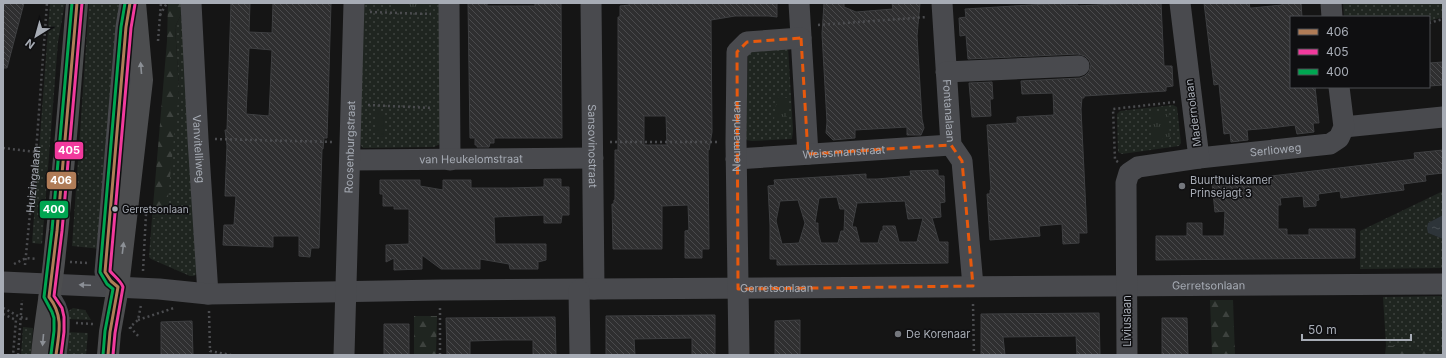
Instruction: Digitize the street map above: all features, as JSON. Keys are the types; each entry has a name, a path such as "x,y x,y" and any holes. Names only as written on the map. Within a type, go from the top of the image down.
{"main road":[{"path":"42,355 45,320 54,261 77,3"},
{"path":"108,355 110,332 117,294 113,264 142,80 135,3"}],"street":[{"path":"113,264 126,27 130,3"},
{"name":"Vanvitelliweg","path":"191,3 208,294"},
{"name":"Sansovinostraat","path":"587,289 593,150 591,3"},
{"path":"799,3 808,154"},
{"name":"Madernolaan","path":"1129,173 1138,167 1199,158 1180,3"},
{"path":"1331,3 1332,16"},
{"name":"Roosenburgstraat","path":"344,355 354,7"},
{"path":"449,8 450,160"},
{"name":"Fontanalaan","path":"943,10 951,145 962,161 973,286"},
{"name":"Neumannlaan","path":"739,355 736,150 737,52 747,42 801,32"},
{"path":"946,72 1079,66"},
{"path":"1339,88 1344,127 1443,117"},
{"name":"Serlioweg","path":"1199,158 1330,144 1339,138 1344,127"},
{"name":"Weissmanstraat","path":"736,150 808,154 951,145"},
{"name":"van Heukelomstraat","path":"350,151 450,160 593,150"},
{"path":"1127,286 1126,183 1129,173"},
{"name":"Gerretsonlaan","path":"13,288 117,294 141,302 161,301 208,294 440,290 1443,284"},
{"name":"Liviuslaan","path":"1127,286 1127,355"},
{"path":"580,355 587,289"},
{"path":"50,290 59,314 56,355"}],"path":[{"name":"Huizingalaan","path":"18,355 21,319 13,288 26,258 48,3"},
{"path":"161,3 159,18 167,3"},
{"path":"354,7 449,8"},
{"path":"801,32 943,10"},
{"path":"1430,23 1443,19"},
{"path":"1129,173 1115,160 1113,109 1192,100"},
{"path":"351,104 450,109"},
{"path":"198,139 350,151"},
{"path":"3,148 36,152"},
{"path":"593,150 736,150"},
{"path":"26,258 143,267"},
{"path":"973,286 974,355"},
{"path":"440,290 440,355"},
{"path":"208,294 210,351 231,355"},
{"path":"3,308 21,319"},
{"path":"3,314 16,320 13,355"},
{"path":"130,327 139,337"}],"highlighted area":[{"path":"801,38 808,154 951,145 962,161 973,286 738,289 737,52 747,42"}],"green space":[{"path":"50,3 65,3 58,42 42,244 32,243"},
{"path":"89,3 123,3 101,249 72,246"},
{"path":"168,3 182,3 183,10 175,27 179,88 167,207 159,217 152,218 167,41"},
{"path":"363,3 439,3 440,144 434,147 363,148 358,142"},
{"path":"397,3 423,3 423,11 397,12"},
{"path":"1343,3 1443,3 1443,17 1430,21 1430,16 1344,16"},
{"path":"183,10 198,273 194,276 190,276 149,257 152,218 159,217 179,88 175,27"},
{"path":"788,47 793,130 792,139 746,140 748,49"},
{"path":"777,97 787,98 787,121 774,120"},
{"path":"1173,105 1177,107 1181,143 1179,146 1122,154 1118,152 1117,114 1120,111"},
{"path":"1168,112 1170,138 1153,140 1150,113"},
{"path":"376,113 383,113 384,136 376,137"},
{"path":"1443,191 1443,215 1428,223 1428,233 1443,239 1443,268 1360,269 1360,231"},
{"path":"1443,296 1443,354 1386,345 1383,297"},
{"path":"1210,300 1233,300 1235,355 1212,355"},
{"path":"73,308 85,310 91,320 65,319 67,312"},
{"path":"414,316 437,316 436,355 414,355"},
{"path":"23,327 33,328 31,355 21,355"},
{"path":"64,332 88,333 86,355 62,355"},
{"path":"1386,345 1443,354 1443,355 1385,355"}],"water":[{"path":"1443,215 1443,239 1428,233 1427,228 1428,223"}],"building":[{"path":"3,3 24,3 7,68 3,68"},
{"path":"231,3 250,3 249,32 272,33 273,3 331,3 327,138 324,138 322,149 319,248 311,248 310,257 299,256 299,236 273,236 273,247 223,245 224,225 234,225 236,196 225,196 227,146 225,130 227,130","holes":["249,48 272,50 269,116 246,114"]},
{"path":"468,3 487,3 487,6 535,6 535,3 561,3 562,138 494,138 494,143 490,143 489,147 477,147 477,145 475,145 475,138 470,138"},
{"path":"629,3 777,3 777,17 735,16 711,20 712,132 708,150 709,249 702,249 702,258 685,258 685,231 689,230 688,205 662,206 662,249 613,249 612,204 614,204 615,200 615,150 618,150 618,17 620,17 620,6 629,5","holes":["644,116 666,116 667,145 644,145"]},
{"path":"824,3 844,3 844,7 856,12 893,9 892,3 920,3 917,36 922,119 924,128 921,135 907,135 907,127 855,130 855,138 833,140 826,133 827,122 822,34"},
{"path":"1064,3 1065,5 1078,6 1161,3 1164,66 1172,66 1173,86 1166,87 1166,91 1084,96 1084,98 1082,98 1081,109 1087,233 1079,233 1079,243 1063,244 1062,224 1039,226 1040,236 990,240 987,194 990,194 991,190 987,125 1017,123 1017,117 1054,115 1053,93 1022,94 1021,81 1080,78 1089,72 1091,65 1085,56 1078,54 968,59 966,35 960,36 959,18 966,17 965,9"},
{"path":"1204,3 1249,3 1250,8 1252,8 1282,5 1282,3 1301,3 1302,16 1290,16 1290,88 1315,88 1319,123 1313,123 1314,132 1297,134 1295,125 1247,130 1248,140 1231,142 1230,133 1224,134 1219,84 1214,85"},
{"path":"1443,62 1443,85 1430,86 1430,63"},
{"path":"992,82 993,99 990,99 991,116 972,117 969,83"},
{"path":"1443,150 1443,173 1425,175 1426,181 1403,184 1404,190 1341,198 1340,191 1318,194 1319,200 1316,201 1316,206 1304,207 1303,196 1280,198 1281,205 1278,205 1278,229 1287,229 1287,235 1309,235 1309,229 1355,229 1355,258 1156,260 1156,236 1187,236 1187,223 1202,223 1202,236 1224,236 1225,211 1215,212 1212,183 1415,159 1414,153"},
{"path":"938,170 938,176 944,176 945,202 940,203 941,217 932,218 939,242 948,242 948,263 777,265 777,259 770,259 768,186 775,185 774,180 866,174 866,179 877,179 911,176 910,171","holes":["837,197 840,209 845,209 844,231 841,231 838,243 821,243 818,232 818,223 815,223 819,198","798,200 805,223 799,243 782,244 776,221 780,201","905,201 908,219 923,218 917,242 899,242 895,226 883,226 883,231 881,231 878,243 860,243 856,227 852,227 857,203"]},
{"path":"544,179 561,179 561,187 569,187 569,215 562,215 561,223 544,223 544,215 494,217 495,244 546,244 546,260 538,262 538,269 510,269 509,264 480,259 480,269 441,269 422,255 422,269 394,270 394,258 386,262 386,245 409,244 409,209 394,209 394,206 383,206 383,194 380,194 380,180 420,180 420,186 443,190 443,180 471,180 471,188 510,188 544,187"},
{"path":"1099,313 1100,355 1077,355 1076,336 1003,337 1005,355 981,355 981,314"},
{"path":"715,315 715,355 692,355 692,338 634,339 635,355 606,355 606,316"},
{"path":"555,317 556,355 533,355 533,340 504,340 470,341 470,355 447,355 446,318"},
{"path":"1162,318 1187,318 1188,355 1162,355"},
{"path":"800,320 800,355 775,355 775,321"},
{"path":"192,321 193,355 161,355 161,322"},
{"path":"384,324 409,324 409,355 384,355"}],"transit line":[{"name":"400","path":"51,354 54,318 44,297 52,230 72,3"},
{"name":"406","path":"56,355 59,318 54,304 49,297 57,231 77,3"},
{"name":"405","path":"61,355 64,317 62,308 54,296 62,231 82,3"},
{"name":"400","path":"103,355 105,331 113,289 107,284 100,272 121,27 125,3"},
{"name":"406","path":"108,355 110,332 118,287 111,281 105,272 126,27 130,3"},
{"name":"405","path":"113,355 115,333 123,287 110,271 131,28 135,4"}],"place":[{"name":"Buurthuiskamer Prinsejagt 3","path":"1182,186"},
{"name":"Gerretsonlaan","path":"115,209"},
{"name":"De Korenaar","path":"898,334"}]}
